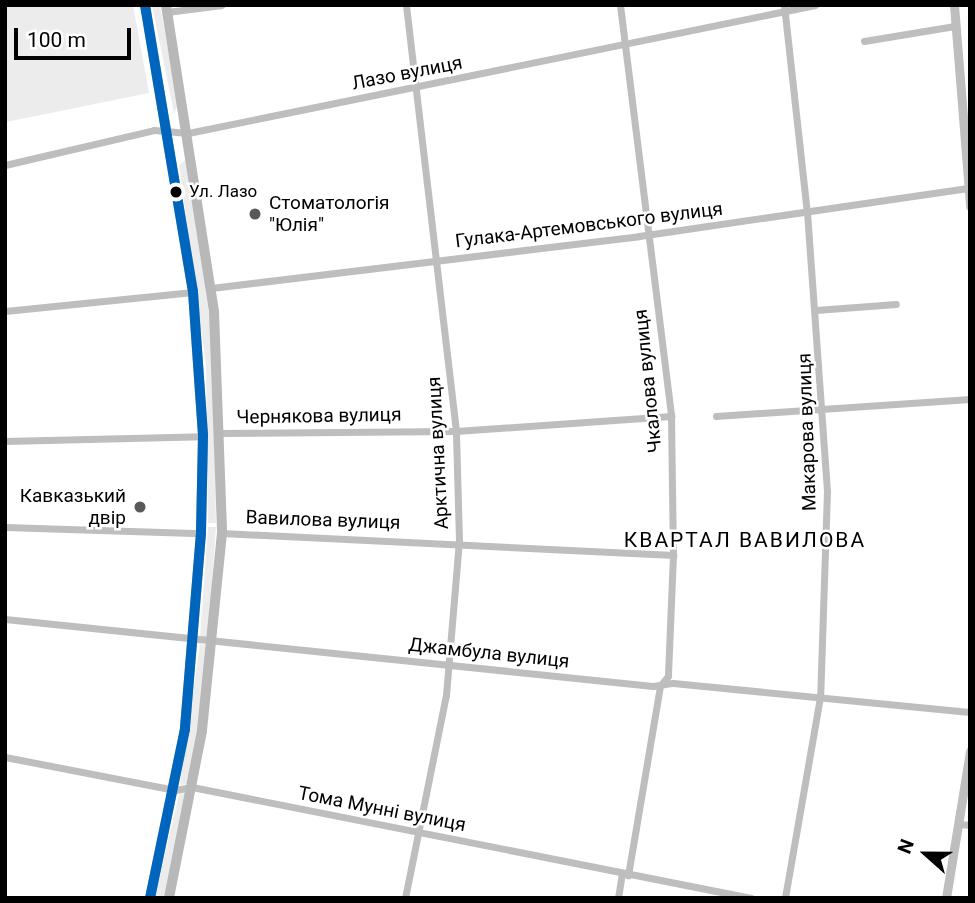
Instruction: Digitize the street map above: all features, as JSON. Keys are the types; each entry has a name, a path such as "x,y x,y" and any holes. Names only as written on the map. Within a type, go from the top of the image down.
{"main road":[{"path":"145,5 193,292 203,436 201,533 194,641 175,790 150,898"},
{"path":"166,9 211,288 220,433 222,533 212,642 192,787 169,898"}],"street":[{"path":"166,9 222,5"},
{"name":"Арктична вулиця","path":"405,898 420,834 450,664 459,541 456,430 418,86 406,5"},
{"name":"Чкалова вулиця","path":"618,898 625,875 660,685 668,676 673,555 671,416 646,235 620,5"},
{"name":"Лазо вулиця","path":"5,165 154,130 188,133 623,48 785,8 815,5"},
{"path":"954,5 965,84 970,206"},
{"name":"Макарова вулиця","path":"785,8 807,212 824,408 820,698 785,898"},
{"path":"864,41 955,26"},
{"name":"Гулака-Артемовського вулиця","path":"211,288 646,235 969,188"},
{"path":"5,311 193,292"},
{"path":"816,310 896,304"},
{"path":"716,416 970,399"},
{"name":"Чернякова вулиця","path":"220,433 456,430 671,416"},
{"path":"5,440 203,436"},
{"path":"5,527 201,533"},
{"name":"Вавилова вулиця","path":"222,533 459,541 673,555"},
{"name":"Джамбула вулиця","path":"5,619 194,641 970,712"},
{"path":"946,898 965,825 970,751"},
{"name":"Тома Мунні вулиця","path":"5,757 175,790 192,787 751,898"}],"shaded area":[{"path":"5,5 133,5 149,93 6,122"},
{"path":"152,5 160,5 178,105 174,113"},
{"path":"186,159 212,334 216,523 208,523 206,365 179,165"},
{"path":"208,527 216,527 208,639 200,638"},
{"path":"200,644 208,645 197,732 188,784 180,785"},
{"path":"187,792 164,898 155,898 179,794"}],"transit line":[{"path":"145,5 193,292 203,436 201,533 185,729 150,898"}],"place":[{"name":"Ул. Лазо","path":"176,192"},
{"name":"Стоматологія \"Юлія\"","path":"255,214"},
{"name":"Кавказький двір","path":"140,507"}],"district":[{"name":"КВАРТАЛ ВАВИЛОВА","path":"745,540"}]}
